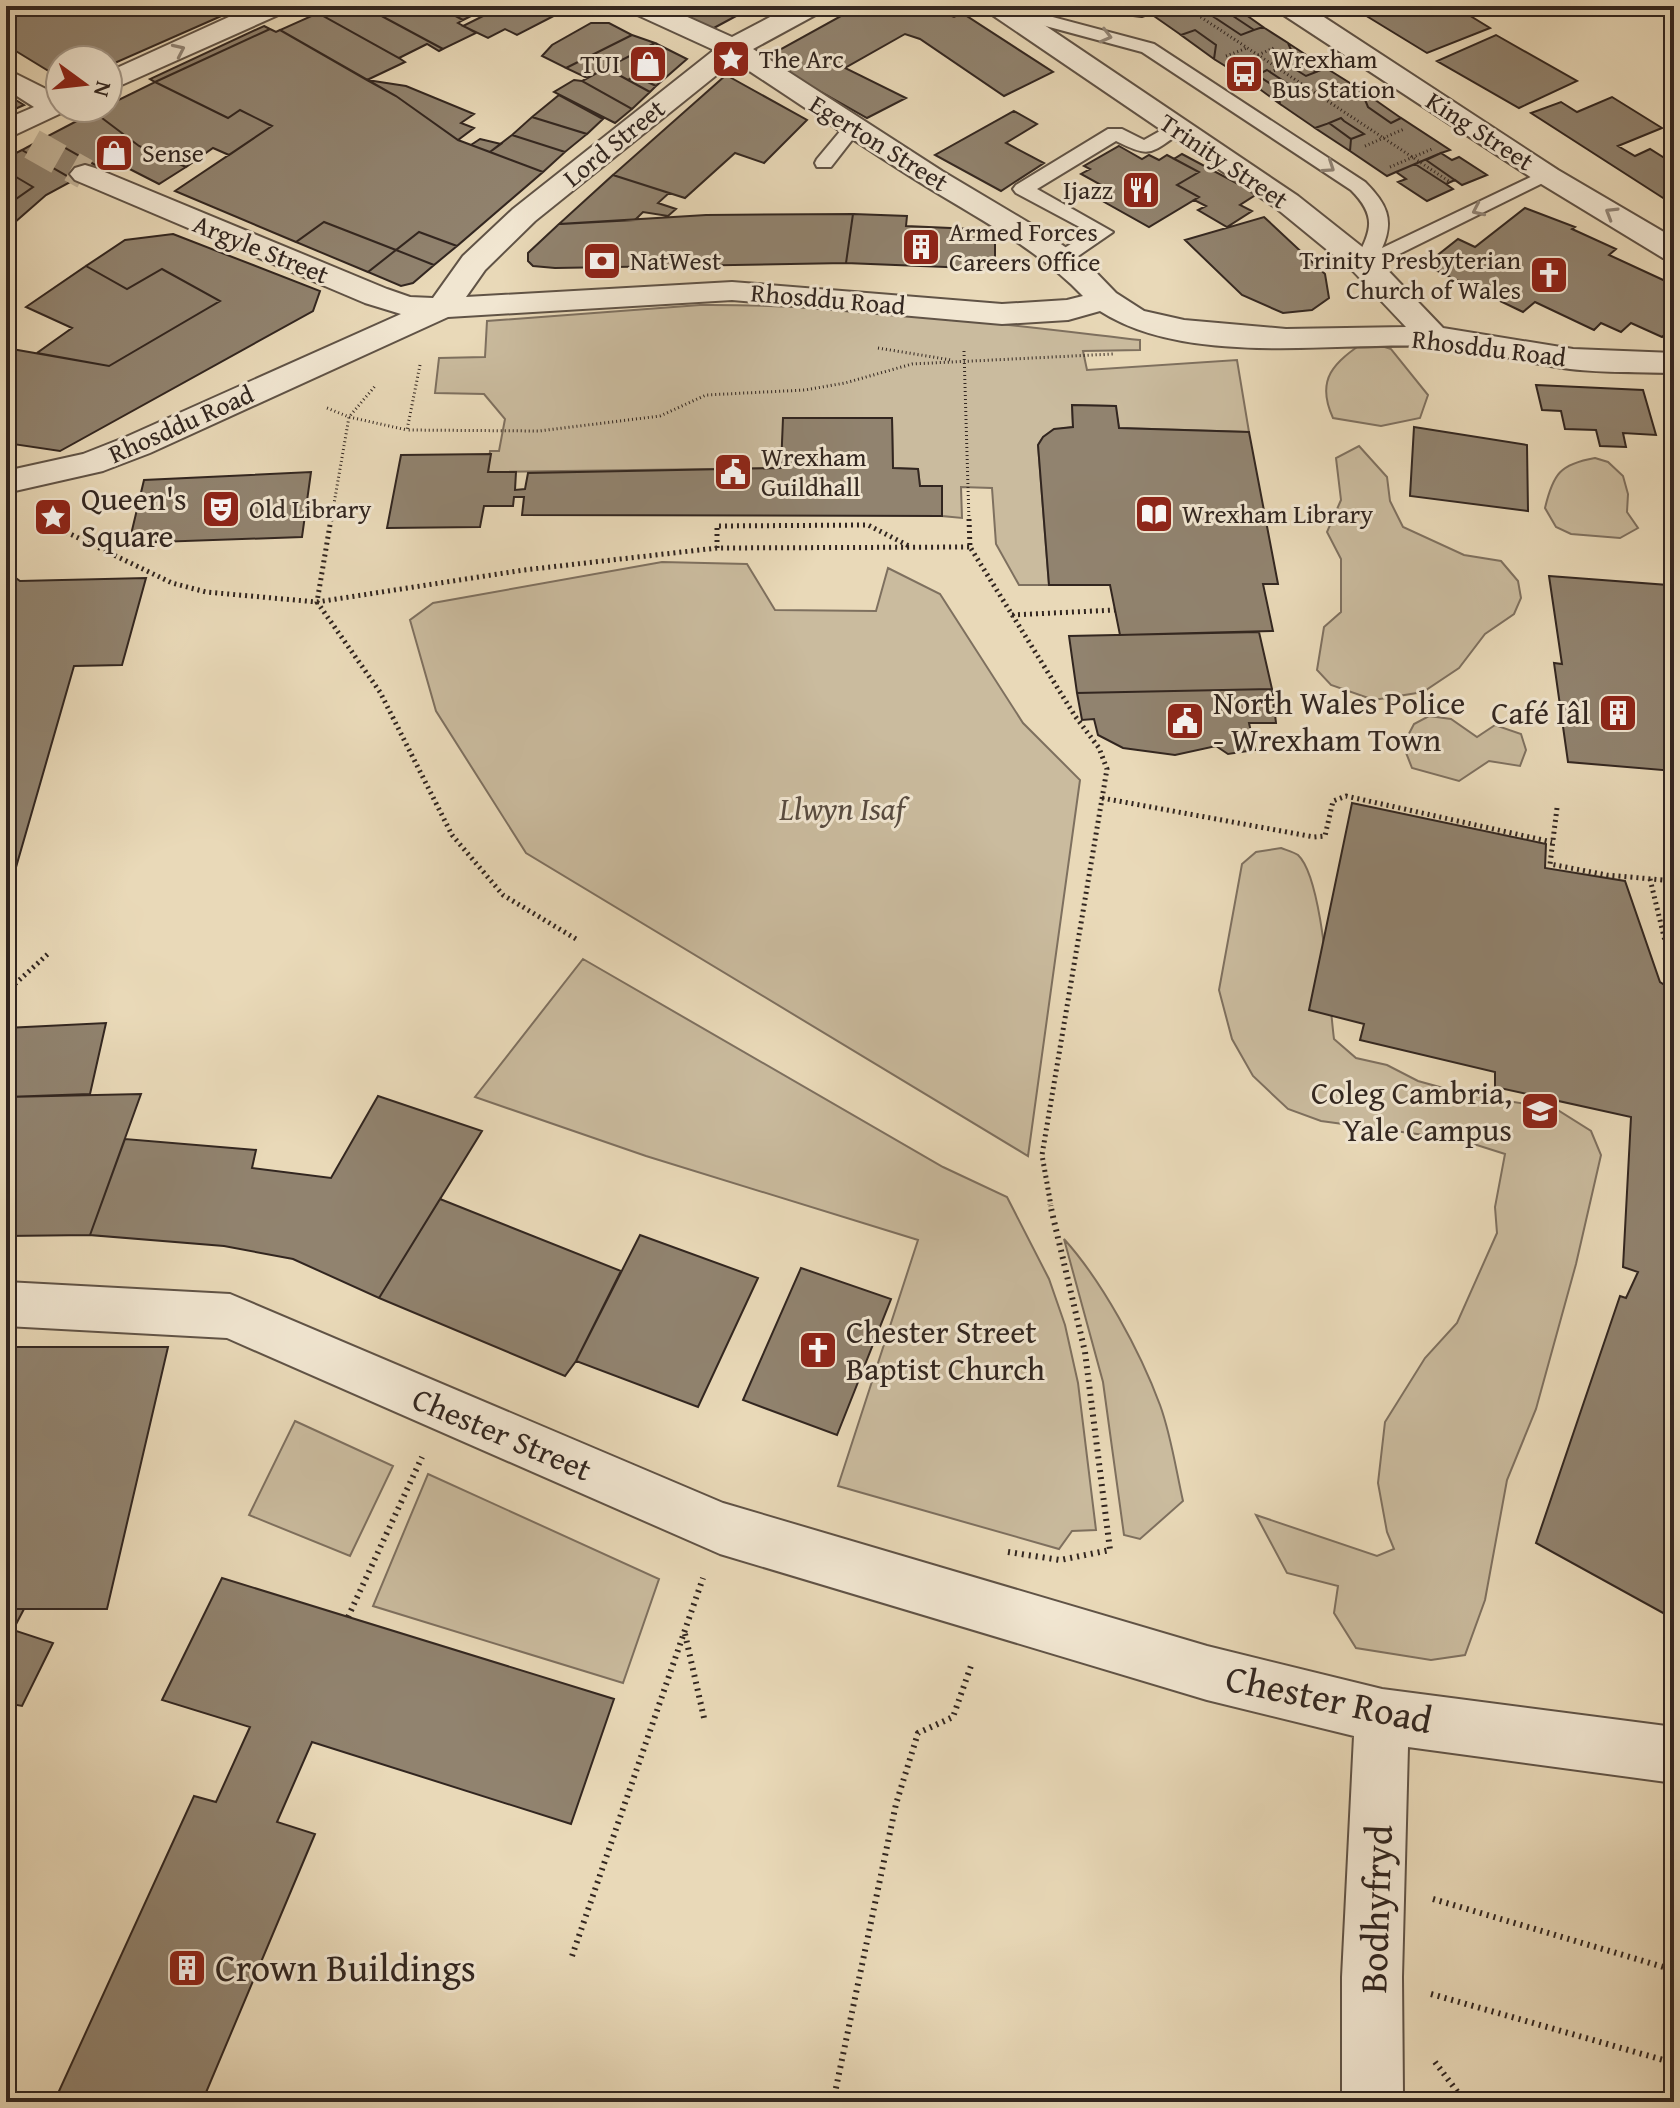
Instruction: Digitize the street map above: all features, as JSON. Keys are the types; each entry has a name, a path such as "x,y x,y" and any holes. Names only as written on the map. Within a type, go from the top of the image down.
{"street":[{"path":"124,76 275,6"},
{"name":"Egerton Street","path":"641,6 733,48 815,103 1030,236 1061,259 1105,300"},
{"name":"Lord Street","path":"442,308 474,263 524,215 733,48 811,6"},
{"name":"King Street","path":"1289,6 1548,176 1674,251"},
{"name":"Trinity Street","path":"1001,8 1287,202 1364,264 1433,336"},
{"path":"6,77 44,99"},
{"path":"6,130 44,112"},
{"path":"6,130 32,144"},
{"name":"Argyle Street","path":"96,180 376,296 407,306 442,308"},
{"name":"Rhosddu Road","path":"6,482 91,463 442,308 732,291 1002,314 1068,310 1105,300 1133,318 1184,330 1228,335 1286,339 1433,336 1573,359 1674,363"},
{"name":"Chester Street","path":"6,1304 230,1316 720,1528 991,1609"},
{"name":"Chester Road","path":"991,1609 1207,1673 1382,1716 1674,1755"},
{"name":"Bodhyfryd","path":"1376,2102 1373,2095 1372,1977 1382,1716"}],"lane":[{"path":"1001,8 1148,48 1358,186 1380,210 1382,223 1364,264"},
{"path":"824,163 853,127"},
{"path":"1061,259 1103,232 1023,189 1115,133 1145,148 1176,128"},
{"path":"1364,264 1548,176"}],"path":[{"path":"1184,6 1457,187"},
{"path":"1270,72 1289,65"},
{"path":"1344,121 1353,117"},
{"path":"1385,137 1408,127"},
{"path":"1386,170 1438,147"},
{"path":"407,430 424,346 442,308"},
{"path":"865,346 964,362"},
{"path":"272,384 349,417 407,430 539,431 660,416 706,395 805,390 845,383 912,364 964,362"},
{"path":"833,2102 896,1804 918,1733 953,1717 991,1609 1006,1552 1060,1560 1110,1550 1085,1352 1049,1199 1042,1155 1107,769 1105,758 970,547 964,362"},
{"path":"379,382 349,417 317,602 380,692 452,835 503,895 576,939"},
{"path":"32,516 172,583 206,592 317,602 524,570 717,548 970,547"},
{"path":"717,548 717,526 868,525 909,547"},
{"path":"1012,615 1115,610"},
{"path":"1102,798 1314,837 1325,836 1333,801 1346,796 1552,842"},
{"path":"1557,808 1550,864 1674,881"},
{"path":"1650,879 1674,978"},
{"path":"6,992 49,953"},
{"path":"348,1617 444,1409"},
{"path":"572,1956 720,1528"},
{"path":"684,1633 704,1718"},
{"path":"1376,1881 1674,1970"},
{"path":"1372,1977 1674,2063"}],"green space":[{"path":"700,305 865,311 1140,340 1140,350 1083,351 1087,370 1237,360 1249,432 1119,428 1115,406 1072,405 1073,427 1052,432 1038,445 1049,585 1019,585 996,544 992,488 961,487 962,518 942,516 942,486 920,486 918,469 893,468 892,418 784,418 781,468 488,472 490,451 499,451 505,419 484,394 435,393 439,358 485,357 487,321"},
{"path":"1366,341 1391,349 1428,395 1420,418 1381,426 1333,418 1326,392 1327,382 1337,364"},
{"path":"1359,446 1387,477 1390,501 1403,527 1464,555 1501,561 1518,581 1521,598 1514,614 1485,634 1459,668 1423,692 1374,700 1331,685 1317,670 1324,627 1341,612 1341,559 1327,532 1341,500 1336,458"},
{"path":"1595,458 1608,462 1623,476 1628,494 1627,512 1638,528 1620,538 1571,534 1556,527 1545,508 1551,487 1560,472 1566,467"},
{"name":"Llwyn Isaf","path":"662,562 747,564 775,610 876,611 888,568 940,594 1023,723 1080,780 1028,1156 526,853 436,711 410,620 433,603"},
{"path":"1429,716 1451,719 1477,737 1495,725 1521,734 1526,750 1520,766 1489,761 1459,781 1412,768 1403,745 1414,724"},
{"path":"1281,848 1298,855 1307,868 1313,888 1324,941 1334,1039 1356,1058 1387,1065 1418,1081 1465,1094 1556,1109 1591,1131 1601,1155 1576,1264 1536,1409 1507,1480 1485,1600 1465,1655 1431,1660 1356,1648 1334,1613 1338,1586 1287,1573 1256,1515 1377,1556 1394,1549 1387,1532 1378,1483 1385,1422 1425,1358 1457,1323 1497,1233 1495,1207 1505,1154 1461,1140 1321,1121 1288,1109 1253,1076 1232,1039 1219,990 1242,864 1256,852"},
{"path":"583,959 943,1167 1007,1197 1049,1279 1065,1325 1078,1383 1096,1530 1072,1531 1059,1549 838,1486 918,1240 646,1156 475,1097"},
{"path":"1064,1239 1092,1275 1131,1340 1152,1384 1167,1428 1183,1501 1140,1539 1124,1535 1103,1382"},
{"path":"295,1421 393,1466 350,1556 249,1515"},
{"path":"428,1474 659,1579 623,1683 373,1606"}],"building":[{"path":"6,6 244,6 124,59 124,44 44,44 44,68 6,45"},
{"path":"333,6 363,6 443,49 439,51 427,44 399,58 318,13"},
{"path":"363,6 437,6 463,20 458,23 476,33 443,49"},
{"path":"437,6 491,6 463,20"},
{"path":"503,6 573,6 517,35 505,29 488,38 463,26"},
{"path":"667,6 750,6 751,8 712,29"},
{"path":"667,6 750,6 751,8 712,29"},
{"path":"859,6 951,6 941,12 954,17 962,13 1053,72 1004,96 920,39 905,34 845,68 906,98 867,118 763,59"},
{"path":"1041,6 1233,6 1242,12 1233,16 1254,30 1263,27 1288,43 1295,59 1316,72 1326,68 1361,90 1368,107 1391,123 1401,118 1450,150 1441,153 1452,160 1459,157 1487,175 1462,185 1455,180 1446,184 1453,189 1427,201 1398,182 1406,179 1396,172 1387,176 1350,151 1351,139 1329,123 1315,128 1280,104 1277,88 1257,75 1246,79 1214,59 1216,45 1195,30 1181,35 1151,14 1142,17"},
{"path":"1077,6 1111,6 1109,13 1076,10"},
{"path":"1111,6 1155,6 1154,13 1142,17 1109,13"},
{"path":"1197,6 1233,6 1237,9 1214,17"},
{"path":"1376,6 1454,6 1490,28 1427,53 1360,12"},
{"path":"1600,6 1640,6 1622,16"},
{"path":"1237,9 1242,12 1233,16 1254,30 1241,35 1214,17"},
{"path":"1242,12 1263,27 1254,30 1233,16"},
{"path":"318,13 405,62 367,80 280,30"},
{"path":"591,23 609,23 632,35 566,68 542,56 552,45"},
{"path":"264,26 270,29 155,82 150,79"},
{"path":"270,29 280,30 396,96 458,140 543,172 457,246 419,232 396,250 324,222 296,242 175,191 272,126 240,110 228,118 155,82"},
{"path":"1195,30 1216,45 1214,59 1181,35"},
{"path":"632,35 655,43 587,78 566,68"},
{"path":"1496,35 1577,81 1519,108 1437,61"},
{"name":"TUI","path":"655,43 687,59 656,86 635,76 628,80 606,68"},
{"path":"1288,43 1326,68 1316,72 1295,59"},
{"path":"1295,59 1316,72 1306,76 1285,63"},
{"path":"606,68 650,92 632,109 582,81"},
{"path":"1267,70 1288,84 1277,88 1257,75"},
{"path":"726,75 807,120 764,163 735,153 685,198 613,175"},
{"path":"1257,75 1277,88 1280,104 1246,79"},
{"path":"635,76 656,86 650,92 628,80"},
{"path":"367,80 406,86 474,114 461,123 474,128 458,140 396,96"},
{"path":"574,80 582,81 632,109 615,123 554,92"},
{"path":"155,82 228,118 240,110 272,126 229,155 213,148 186,167 139,146 110,124 124,124 124,97"},
{"path":"1361,90 1401,118 1391,123 1368,107"},
{"path":"6,94 24,105 6,113"},
{"path":"559,95 603,119 587,134 532,117"},
{"path":"1612,97 1662,128 1618,146 1635,156 1650,149 1674,164 1674,205 1531,113 1561,102 1577,112"},
{"path":"1014,111 1037,124 1006,143 1044,163 1001,191 935,155"},
{"path":"532,117 587,134 565,152 512,135"},
{"path":"1341,118 1364,134 1351,139 1329,123"},
{"path":"1329,123 1351,139 1350,151 1315,128"},
{"name":"Sense","path":"71,124 110,124 139,146 186,167 159,184 112,160 99,167 46,137"},
{"path":"512,135 565,152 543,172 490,152"},
{"path":"46,137 99,167 74,180 22,150"},
{"path":"480,139 501,144 490,152 471,145"},
{"name":"Ijazz","path":"1119,146 1142,159 1149,155 1159,160 1167,155 1199,172 1177,185 1199,197 1149,227 1090,194 1103,186 1081,174 1090,169 1084,166"},
{"path":"22,150 74,180 46,195 14,223 6,219 6,206 33,187 6,171 6,158"},
{"path":"1441,153 1452,160 1459,157 1487,175 1462,185 1455,180 1446,184 1453,189 1427,201 1398,182 1406,179 1396,172"},
{"path":"1441,153 1452,160 1459,157 1487,175 1462,185 1426,160"},
{"path":"1182,154 1257,194 1240,205 1252,211 1227,227 1198,210 1206,206 1194,200 1199,197 1177,185 1199,172 1174,159"},
{"path":"1415,164 1453,189 1427,201 1398,182 1406,179 1396,172"},
{"path":"6,171 33,187 6,206"},
{"path":"613,175 669,193 658,203 676,209 668,216 643,212 635,220 559,224"},
{"name":"Trinity Presbyterian Church of Wales","path":"1525,208 1575,227 1572,229 1616,249 1609,255 1674,285 1674,292 1668,297 1674,300 1674,326 1662,337 1631,323 1621,332 1601,323 1594,330 1535,302 1523,312 1425,265 1458,239 1475,247"},
{"name":"Armed Forces Careers Office","path":"853,214 907,216 906,226 995,230 995,269 846,263"},
{"path":"853,214 846,263 555,268 533,266 528,261 528,253 559,224 706,215"},
{"path":"1264,217 1325,274 1329,298 1312,310 1283,313 1242,295 1185,240"},
{"path":"324,222 396,250 368,272 296,242"},
{"path":"419,232 457,246 434,265 396,250"},
{"path":"173,234 320,291 313,311 60,451 6,443 6,348 109,366 220,301 162,269 127,289 86,266 125,240"},
{"path":"396,250 434,265 413,283 401,286 368,272"},
{"path":"86,266 127,289 162,269 220,301 109,366 37,353 72,328 26,307"},
{"path":"1536,385 1643,390 1656,435 1623,433 1626,447 1600,446 1596,430 1565,429 1561,411 1542,410"},
{"name":"Wrexham Library","path":"1072,405 1116,406 1119,428 1249,432 1278,584 1263,584 1273,631 1120,635 1110,585 1049,585 1038,445 1054,429 1073,427"},
{"name":"Wrexham Guildhall","path":"783,418 892,418 893,468 918,469 920,486 942,486 942,516 522,515 524,497 514,497 513,506 484,506 480,527 387,528 401,455 491,454 488,472 516,472 515,490 525,489 528,473 781,468"},
{"path":"1414,427 1527,445 1528,511 1410,496"},
{"name":"Old Library","path":"311,472 302,537 129,543 144,480"},
{"path":"6,571 20,581 146,578 122,665 74,666 6,902"},
{"name":"Café Iâl","path":"1549,576 1668,585 1674,612 1674,771 1568,762 1554,663 1562,664"},
{"path":"1259,632 1272,689 1077,693 1069,636"},
{"name":"North Wales Police - Wrexham Town","path":"1272,689 1276,723 1249,723 1255,750 1228,754 1216,746 1175,755 1123,748 1098,735 1094,719 1082,720 1077,693"},
{"path":"1352,803 1546,844 1545,868 1625,881 1660,982 1674,991 1674,1619 1536,1543 1620,1296 1626,1298 1638,1272 1623,1267 1631,1117 1495,1087 1495,1072 1360,1040 1364,1024 1309,1010"},
{"path":"106,1023 90,1094 6,1097 6,1028"},
{"path":"141,1094 90,1235 6,1236 6,1097"},
{"path":"378,1096 482,1131 379,1298 293,1259 224,1246 90,1235 125,1139 256,1150 252,1168 331,1178"},
{"path":"440,1199 621,1271 576,1361 565,1376 379,1298"},
{"path":"640,1235 758,1278 698,1407 576,1361"},
{"name":"Chester Street Baptist Church","path":"801,1268 891,1299 837,1435 743,1400"},
{"path":"9,1347 168,1347 107,1609 6,1609 6,1358"},
{"name":"Crown Buildings","path":"222,1578 614,1699 571,1824 312,1742 277,1822 315,1834 202,2102 54,2102 194,1796 216,1802 250,1727 162,1700"},
{"path":"6,1609 24,1609 13,1630 53,1643 22,1706 6,1703"}],"tunnel":[{"path":"32,144 85,174"}],"place":[{"name":"The Arc","path":"731,59"},
{"name":"TUI","path":"648,64"},
{"name":"Wrexham Bus Station","path":"1244,74"},
{"name":"Sense","path":"114,153"},
{"name":"Ijazz","path":"1141,190"},
{"name":"Armed Forces Careers Office","path":"921,247"},
{"name":"NatWest","path":"602,261"},
{"name":"Trinity Presbyterian Church of Wales","path":"1549,275"},
{"name":"Wrexham Guildhall","path":"733,472"},
{"name":"Old Library","path":"221,509"},
{"name":"Wrexham Library","path":"1154,514"},
{"name":"Queen's Square","path":"53,517"},
{"name":"Café Iâl","path":"1618,713"},
{"name":"North Wales Police - Wrexham Town","path":"1185,721"},
{"name":"Coleg Cambria, Yale Campus","path":"1540,1111"},
{"name":"Chester Street Baptist Church","path":"818,1350"},
{"name":"Crown Buildings","path":"187,1968"}]}
